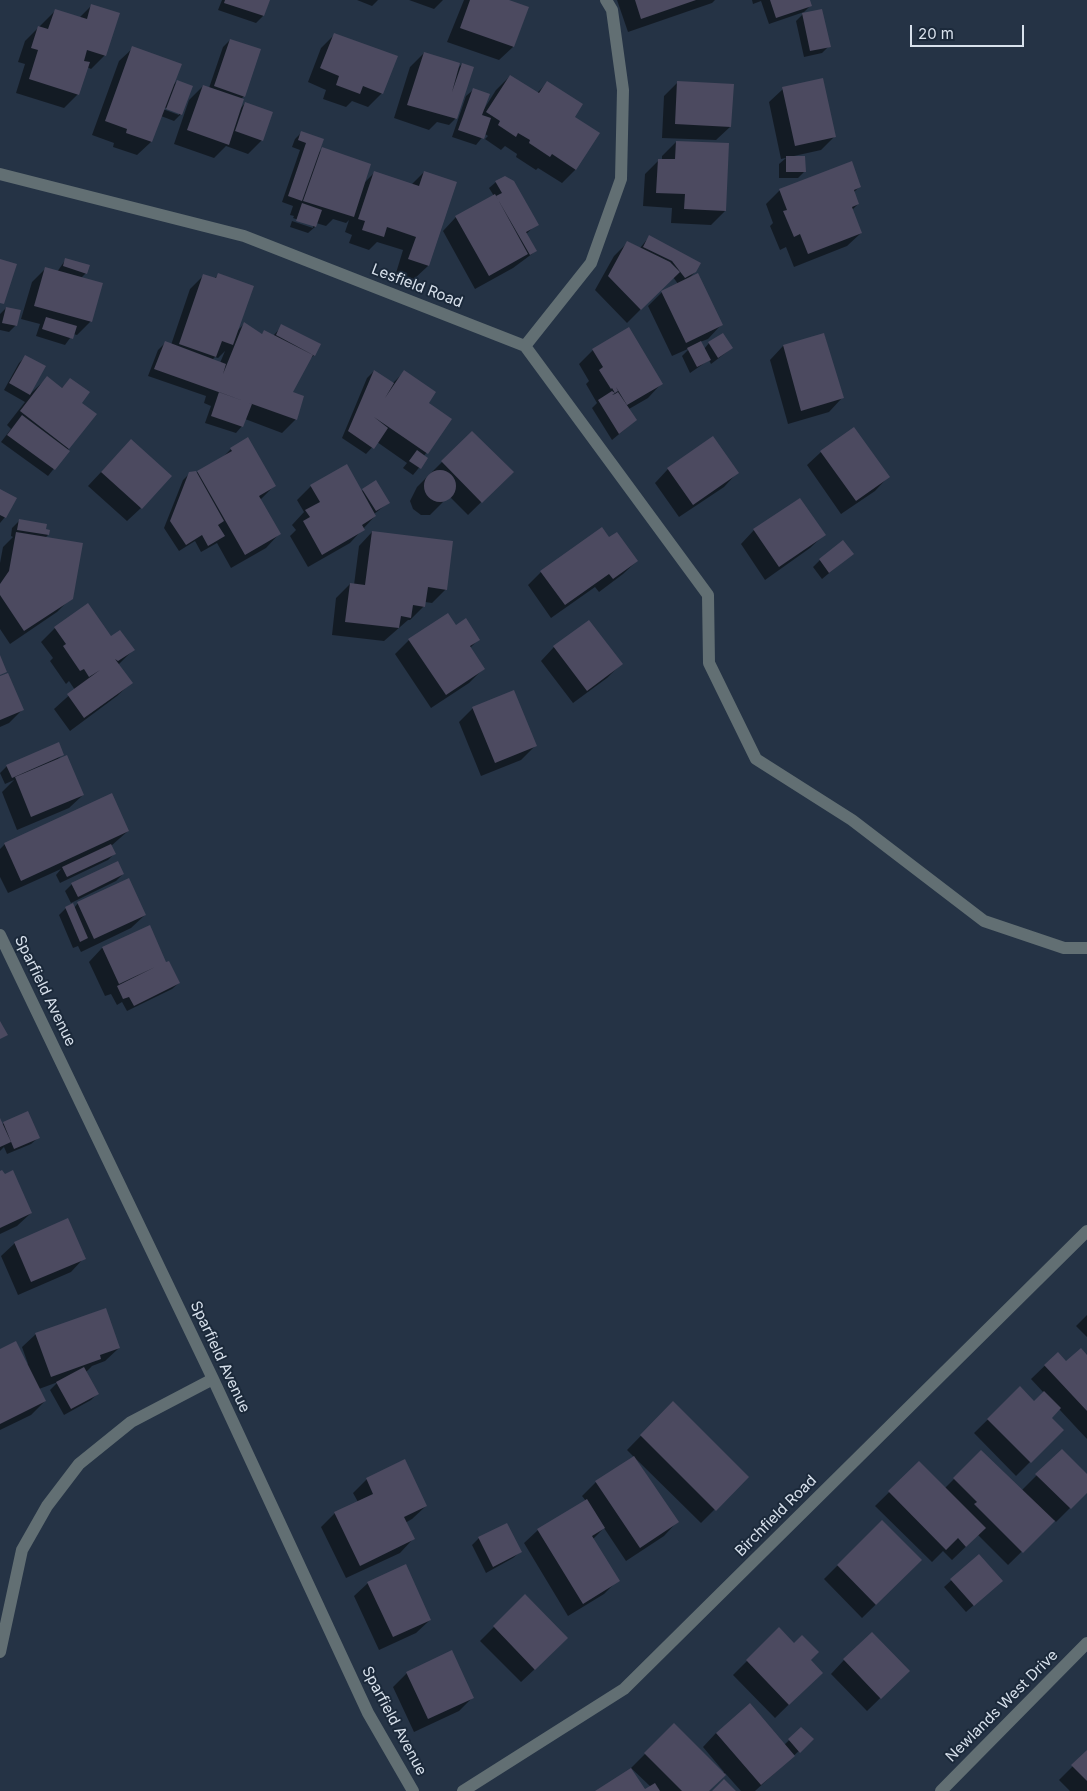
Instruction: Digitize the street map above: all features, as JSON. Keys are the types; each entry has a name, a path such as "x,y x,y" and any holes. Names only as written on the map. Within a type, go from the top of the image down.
{"street":[{"path":"606,0 612,10 624,90 621,179 591,264 525,346 708,596 709,663 756,759 852,820 984,921 1064,948 1087,948"},
{"name":"Lesfield Road","path":"0,174 244,236 525,346"},
{"name":"Sparfield Avenue","path":"0,935 213,1379 368,1713 413,1791"},
{"name":"Birchfield Road","path":"463,1791 624,1689 1087,1232"},
{"path":"0,1652 22,1550 47,1506 79,1464 132,1422 213,1379"},
{"name":"Newlands West Drive","path":"940,1791 1087,1643"}],"building":[{"path":"225,0 270,0 264,16 224,3"},
{"path":"470,0 509,0 529,7 514,47 460,28"},
{"path":"635,0 696,0 641,19"},
{"path":"770,0 810,0 812,6 776,18"},
{"path":"91,4 120,13 106,56 87,50 84,61 90,62 79,95 29,79 38,50 31,48 38,26 48,29 55,9 87,19"},
{"path":"822,9 831,47 810,51 802,13"},
{"path":"334,33 398,56 383,94 363,86 360,94 336,85 339,76 320,68"},
{"path":"230,39 261,49 245,97 214,86"},
{"path":"132,46 182,64 152,142 126,133 127,129 105,121"},
{"path":"424,52 460,63 452,92 462,63 474,67 457,119 407,105"},
{"path":"510,75 539,93 547,81 583,104 575,117 600,133 576,170 552,154 550,157 529,143 530,140 518,133 516,137 498,125 500,121 486,112"},
{"path":"823,78 836,137 795,146 782,87"},
{"path":"177,80 193,86 182,115 166,109"},
{"path":"677,81 734,84 731,127 675,124"},
{"path":"203,85 244,99 229,145 187,130"},
{"path":"473,88 490,94 482,115 491,118 484,139 458,130"},
{"path":"245,102 273,112 263,141 235,131"},
{"path":"301,131 324,139 302,201 288,196 306,143 298,140"},
{"path":"676,141 729,143 726,211 684,209 685,194 656,193 658,159 675,159"},
{"path":"322,147 371,164 354,217 303,201"},
{"path":"786,156 805,156 806,172 786,172"},
{"path":"852,161 861,187 854,190 859,204 852,207 862,233 808,254 800,234 794,237 783,211 787,210 779,189"},
{"path":"374,171 419,186 424,171 457,182 429,266 408,259 416,237 387,227 384,237 362,230 365,221 358,219"},
{"path":"505,176 514,181 539,225 526,232 537,251 530,255 496,196 502,193 495,181"},
{"path":"495,194 528,254 489,276 455,216"},
{"path":"302,203 322,210 316,227 296,221"},
{"path":"649,235 701,263 696,272 685,278 672,261 643,247"},
{"path":"627,241 670,262 680,272 641,310 608,276"},
{"path":"65,258 90,265 87,274 63,266"},
{"path":"0,259 17,264 4,304 0,303"},
{"path":"45,267 103,283 92,322 34,306"},
{"path":"218,273 254,286 233,345 222,341 216,357 179,344 203,274 216,278"},
{"path":"698,273 723,325 686,343 661,291"},
{"path":"6,307 21,310 17,326 2,323"},
{"path":"46,317 77,326 73,339 42,329"},
{"path":"244,322 262,334 264,330 313,355 293,392 304,396 297,420 154,369 165,341 226,364 223,374"},
{"path":"281,324 321,344 315,356 276,335"},
{"path":"629,327 663,384 627,405 616,387 618,391 615,393 599,370 603,367 592,349"},
{"path":"723,333 733,348 718,358 708,342"},
{"path":"824,333 844,398 801,411 783,345"},
{"path":"701,341 711,360 697,367 687,348"},
{"path":"25,355 46,366 30,395 9,383"},
{"path":"374,370 394,383 385,398 404,370 436,392 429,403 452,419 428,454 374,417 388,428 374,449 348,431"},
{"path":"47,376 62,388 70,378 90,392 82,403 97,414 69,449 20,411"},
{"path":"612,391 615,393 612,395 618,392 637,420 619,434 598,400"},
{"path":"219,392 252,404 243,427 211,416"},
{"path":"22,415 70,451 55,470 7,435"},
{"path":"854,427 890,477 856,501 820,451"},
{"path":"472,431 514,472 482,503 441,461"},
{"path":"713,436 739,473 693,505 667,468"},
{"path":"248,437 276,486 259,496 281,534 245,555 197,471 232,451 230,448"},
{"path":"131,439 172,476 142,509 101,472"},
{"path":"417,450 428,458 421,469 409,461"},
{"path":"347,464 376,516 362,525 365,530 322,555 303,521 310,517 305,510 320,502 310,485"},
{"path":"440,470 446,471 451,475 455,480 455,492 451,497 446,501 440,502 434,501 429,497 425,492 424,486 425,480 429,475 434,471"},
{"path":"196,471 224,521 218,525 225,536 208,546 202,535 186,545 170,521 189,472"},
{"path":"376,480 390,503 376,511 362,489"},
{"path":"0,489 17,498 6,518 0,515"},
{"path":"800,498 826,535 779,567 753,529"},
{"path":"19,519 47,524 46,529 50,530 49,535 17,530"},
{"path":"602,527 609,537 617,532 638,561 613,579 609,574 565,605 540,571"},
{"path":"372,531 453,541 447,590 428,587 425,607 413,605 411,618 401,616 399,628 345,622 350,583 365,585"},
{"path":"16,532 83,543 73,599 24,631 0,595 0,584 9,571"},
{"path":"843,540 854,554 829,573 819,559"},
{"path":"88,603 111,636 120,630 135,650 118,661 115,659 133,683 84,718 67,694 100,670 89,677 84,669 80,671 63,646 66,644 54,627"},
{"path":"448,613 456,625 466,618 480,640 470,646 485,669 446,695 408,639"},
{"path":"589,620 623,664 587,691 553,646"},
{"path":"0,655 7,672 0,675"},
{"path":"8,673 24,710 0,720 0,676"},
{"path":"514,690 537,746 495,763 472,707"},
{"path":"59,742 64,755 12,778 6,765"},
{"path":"67,755 84,795 31,817 15,777"},
{"path":"112,793 129,831 21,881 4,843"},
{"path":"111,844 116,854 67,877 62,867"},
{"path":"118,861 124,874 78,897 71,883"},
{"path":"129,878 146,915 94,939 77,902"},
{"path":"73,903 88,938 80,942 65,907"},
{"path":"150,925 166,962 169,961 180,983 134,1006 129,997 123,999 117,986 155,967 119,984 102,947"},
{"path":"0,1021 8,1035 0,1039"},
{"path":"28,1111 40,1138 14,1149 3,1122"},
{"path":"0,1118 11,1142 0,1147"},
{"path":"2,1170 5,1174 13,1170 32,1213 0,1228 0,1171"},
{"path":"68,1218 86,1259 31,1282 14,1242"},
{"path":"106,1308 120,1348 100,1355 101,1359 51,1377 35,1333"},
{"path":"16,1341 46,1401 0,1424 0,1349"},
{"path":"1081,1348 1087,1355 1087,1411 1044,1365 1058,1352 1066,1361"},
{"path":"84,1367 99,1394 71,1409 56,1382"},
{"path":"1020,1386 1034,1401 1044,1391 1061,1408 1052,1418 1064,1430 1031,1463 987,1419"},
{"path":"673,1401 749,1477 716,1511 640,1435"},
{"path":"1062,1449 1087,1474 1087,1493 1071,1509 1035,1474"},
{"path":"981,1450 1055,1521 1023,1553 974,1504 977,1502 953,1478"},
{"path":"634,1456 679,1522 640,1548 595,1481"},
{"path":"405,1459 427,1506 404,1517 415,1539 360,1566 334,1512 373,1494 366,1478"},
{"path":"919,1461 986,1528 966,1547 958,1538 946,1550 888,1491"},
{"path":"587,1499 605,1528 592,1536 620,1581 583,1604 537,1529"},
{"path":"882,1520 922,1560 876,1605 837,1565"},
{"path":"507,1523 522,1552 493,1567 478,1537"},
{"path":"979,1554 1003,1581 974,1606 950,1579"},
{"path":"406,1564 431,1620 393,1637 367,1582"},
{"path":"525,1594 568,1638 535,1670 493,1626"},
{"path":"779,1627 794,1643 802,1635 819,1652 811,1660 823,1673 789,1705 746,1660"},
{"path":"872,1632 910,1671 881,1699 843,1659"},
{"path":"452,1650 474,1698 428,1719 406,1672"},
{"path":"750,1703 795,1756 761,1785 716,1733"},
{"path":"674,1723 726,1775 709,1791 682,1791 644,1753"},
{"path":"801,1727 814,1739 800,1753 788,1739"},
{"path":"1087,1750 1087,1781 1071,1765"},
{"path":"631,1768 645,1789 655,1783 660,1791 595,1791"},
{"path":"724,1779 736,1791 712,1791"}]}
